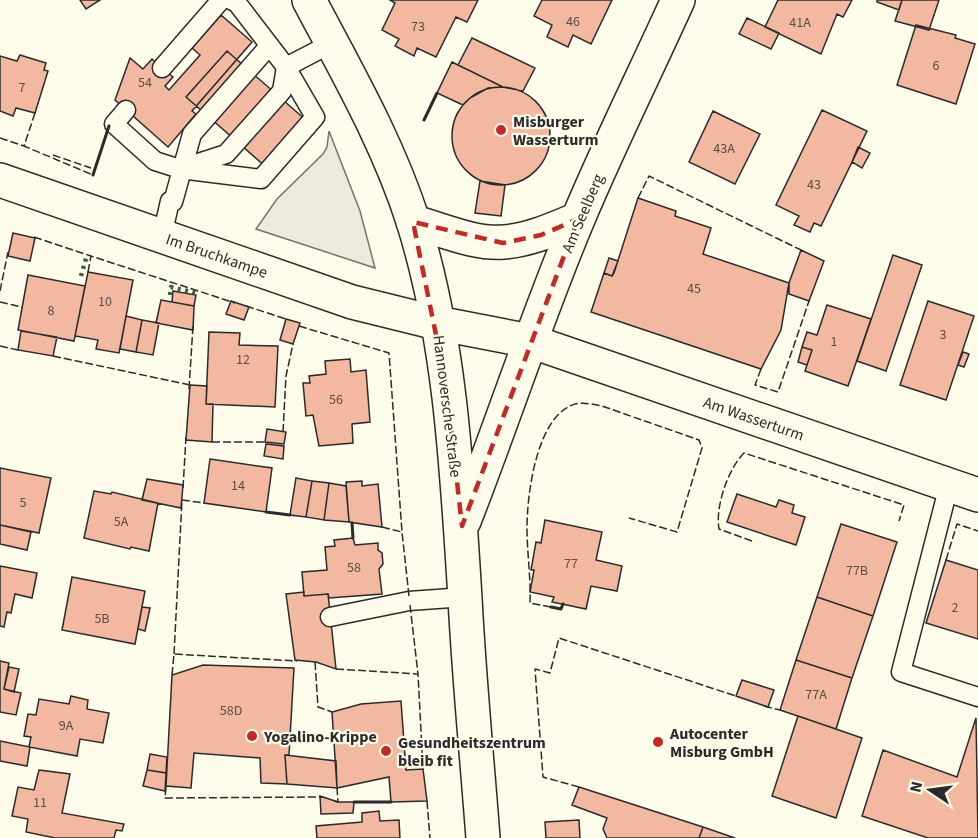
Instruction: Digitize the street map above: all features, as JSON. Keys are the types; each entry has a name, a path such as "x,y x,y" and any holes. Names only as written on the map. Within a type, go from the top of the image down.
{"street":[{"name":"Hannoversche Straße","path":"309,0 369,113 413,222 437,322 462,526 483,838"},
{"name":"Am Seelberg","path":"462,526 578,219 678,0"},
{"name":"Im Bruchkampe","path":"0,180 352,302 437,322"},
{"path":"413,222 483,241 502,243 542,235 578,219"},
{"path":"437,322 530,341"},
{"name":"Am Wasserturm","path":"530,341 964,490"}],"lane":[{"path":"162,68 221,0"},
{"path":"126,110 114,124 155,161 180,169 261,179 315,117 286,67 237,3 231,0"},
{"path":"286,67 332,43"},
{"path":"162,236 170,201 174,202 180,169 192,134 269,46"},
{"path":"180,169 226,154 282,91 286,67"},
{"path":"964,490 901,672 978,697"},
{"path":"330,617 409,601 465,597"}],"highlighted area":[{"path":"578,219 462,526 446,384 413,222 503,243 541,235"}],"shaded area":[{"path":"329,131 360,211 375,268 256,229 277,199 323,154 327,147"}],"building":[{"path":"80,0 100,0 86,9"},
{"path":"390,0 478,0 467,22 456,17 436,57 417,48 414,56 395,46 399,39 382,30 395,3"},
{"path":"542,0 612,0 591,44 573,35 568,47 547,37 552,25 534,16"},
{"path":"778,0 852,0 843,17 837,14 821,54 765,27"},
{"path":"877,0 902,0 899,10 877,2"},
{"path":"902,0 939,0 929,30 895,21"},
{"path":"221,15 252,42 192,111 196,114 168,147 115,100 130,58 143,69 152,59 173,77 165,86 169,90 200,55 192,48"},
{"path":"747,18 779,33 771,49 739,34"},
{"path":"916,25 956,35 955,38 975,44 956,104 897,85"},
{"path":"472,38 535,68 523,91 503,87 458,65"},
{"path":"227,51 315,128 275,175 186,97"},
{"path":"20,55 46,63 44,70 48,71 35,113 16,108 13,116 0,111 0,56 17,61"},
{"path":"452,62 503,87 488,88 470,98 463,105 437,93"},
{"name":"Misburger Wasserturm","path":"501,87 520,91 536,101 546,117 550,136 546,155 536,171 520,181 501,185 482,181 466,171 456,155 452,136 456,117 466,101 482,91"},
{"path":"822,110 867,131 821,226 814,223 810,232 794,225 799,216 776,205"},
{"path":"713,111 760,134 735,184 689,162"},
{"path":"858,147 870,153 862,168 852,162"},
{"path":"480,181 505,185 501,216 475,213"},
{"path":"638,198 676,211 675,216 711,228 703,254 789,283 781,330 761,369 591,312 604,273 612,276 614,273"},
{"path":"13,233 35,238 30,261 8,256"},
{"path":"801,250 824,261 809,301 789,294 789,283"},
{"path":"893,255 922,265 886,371 857,361"},
{"path":"609,258 618,261 612,276 604,273"},
{"path":"88,272 133,280 119,353 96,349 98,340 75,336"},
{"path":"28,275 85,286 74,341 18,330"},
{"path":"173,291 196,295 194,306 172,302"},
{"path":"161,300 194,306 193,330 156,323"},
{"path":"231,301 249,307 244,320 226,314"},
{"path":"928,301 974,316 946,400 900,385"},
{"path":"827,305 871,319 848,386 805,371 812,350 802,347 807,332 817,335"},
{"path":"126,316 142,320 136,352 120,349"},
{"path":"286,319 300,323 293,344 280,340"},
{"path":"142,320 159,323 153,355 136,352"},
{"path":"21,331 57,337 53,356 18,350"},
{"path":"209,332 240,333 239,345 278,346 275,407 206,404"},
{"path":"802,347 812,350 807,365 798,362"},
{"path":"963,352 969,354 964,367 958,365"},
{"path":"350,359 351,372 366,370 370,422 352,424 353,443 319,446 313,415 306,416 303,383 310,383 309,376 326,374 325,361"},
{"path":"190,385 207,386 206,404 213,404 212,442 186,440"},
{"path":"267,429 286,432 284,444 265,442"},
{"path":"266,444 284,446 283,459 264,456"},
{"path":"210,459 272,468 266,512 204,503"},
{"path":"0,468 51,478 39,533 0,525"},
{"path":"296,478 312,481 306,517 290,515"},
{"path":"147,479 183,485 181,508 142,500"},
{"path":"312,481 329,483 324,520 306,517"},
{"path":"362,481 362,486 378,484 382,527 349,522 346,482"},
{"path":"329,483 346,486 349,522 324,520"},
{"path":"94,491 111,494 112,492 158,503 149,551 84,538"},
{"path":"737,494 776,507 779,500 794,505 792,513 805,517 796,545 727,522"},
{"path":"545,520 602,532 596,560 622,566 617,591 591,586 586,609 552,602 554,597 530,592 536,542 541,543"},
{"path":"841,524 897,542 873,616 817,597"},
{"path":"0,525 31,532 27,550 0,544"},
{"path":"353,538 355,545 378,543 383,564 379,569 382,594 329,598 328,594 304,596 302,572 327,570 325,547 335,546 334,540"},
{"path":"946,560 978,570 978,639 926,623"},
{"path":"0,566 37,573 32,598 15,594 11,613 7,612 4,627 0,626"},
{"path":"72,577 145,591 135,644 62,630"},
{"path":"304,592 304,596 328,594 336,669 316,662 295,660 286,594"},
{"path":"817,597 873,616 852,678 796,660"},
{"path":"142,607 150,608 145,631 138,629"},
{"path":"796,660 852,678 836,729 780,710"},
{"path":"0,661 9,663 4,689 21,693 16,715 0,712"},
{"path":"203,665 294,668 289,755 285,755 287,784 261,783 260,758 194,753 191,788 166,786 172,675"},
{"path":"9,667 19,669 14,692 4,689"},
{"path":"742,680 774,690 768,707 736,696"},
{"path":"71,696 88,700 87,709 109,713 103,743 80,739 77,756 29,747 31,737 24,736 28,714 36,715 39,699 69,704"},
{"path":"401,701 406,770 423,769 427,801 391,802 389,777 337,788 332,712 361,704"},
{"path":"798,716 862,738 836,818 772,796"},
{"path":"976,718 978,838 928,838 862,816 883,750 957,777"},
{"path":"0,741 30,747 27,766 0,761"},
{"path":"150,754 167,757 166,773 147,770"},
{"path":"285,755 336,761 337,788 287,784"},
{"path":"39,770 70,774 62,813 124,824 122,831 116,830 114,838 55,838 26,832 28,819 12,816 18,787 34,790"},
{"path":"147,770 166,773 165,791 143,786"},
{"path":"579,787 703,827 699,838 607,838 603,829 607,818 572,805"},
{"path":"320,796 338,802 354,802 353,813 321,814"},
{"path":"379,811 380,821 399,820 400,838 317,838 316,826 362,822 362,813"},
{"path":"579,820 580,838 546,838 545,822"},
{"path":"703,827 735,838 699,838"}],"hedge":[{"path":"81,276 87,255"},
{"path":"170,295 171,287 196,293"}],"fence":[{"path":"35,113 24,146 93,175"},
{"path":"0,138 24,146"},
{"path":"53,155 91,168"},
{"path":"638,198 649,176 801,250"},
{"path":"34,237 91,256"},
{"path":"0,291 8,252"},
{"path":"88,272 91,256 235,303"},
{"path":"761,369 755,385 778,392 809,301"},
{"path":"0,302 22,307"},
{"path":"246,306 286,319"},
{"path":"189,389 193,326"},
{"path":"299,326 389,353 402,532"},
{"path":"283,432 286,376 293,344"},
{"path":"0,346 18,350"},
{"path":"53,356 190,385"},
{"path":"551,607 530,603 527,528 529,497 541,443 558,414 570,406 582,403 602,406 699,440 702,448 677,532 629,518"},
{"path":"183,488 186,437"},
{"path":"212,442 265,442"},
{"path":"752,541 719,529 718,520 728,478 744,453 904,505 899,521"},
{"path":"174,654 182,500 204,503"},
{"path":"946,560 957,524 978,531"},
{"path":"382,527 402,532 409,596"},
{"path":"410,605 418,674"},
{"path":"579,787 543,777 535,669 550,673 559,638 739,697"},
{"path":"172,675 174,654 297,661"},
{"path":"315,662 318,707 332,712"},
{"path":"336,669 418,674 423,769"},
{"path":"764,706 780,710"},
{"path":"166,787 165,798 322,797"},
{"path":"334,801 338,802 337,788"},
{"path":"427,801 430,838"}],"wall":[{"path":"424,120 437,93"},
{"path":"93,175 109,126"},
{"path":"266,512 290,515"},
{"path":"352,523 353,538"},
{"path":"551,607 561,609 563,604"},
{"path":"354,802 391,802"}],"place":[{"name":"Misburger Wasserturm","path":"501,130"},
{"name":"Yogalino-Krippe","path":"252,736"},
{"name":"Autocenter Misburg GmbH","path":"658,742"},
{"name":"Gesundheitszentrum bleib fit","path":"386,751"}]}
